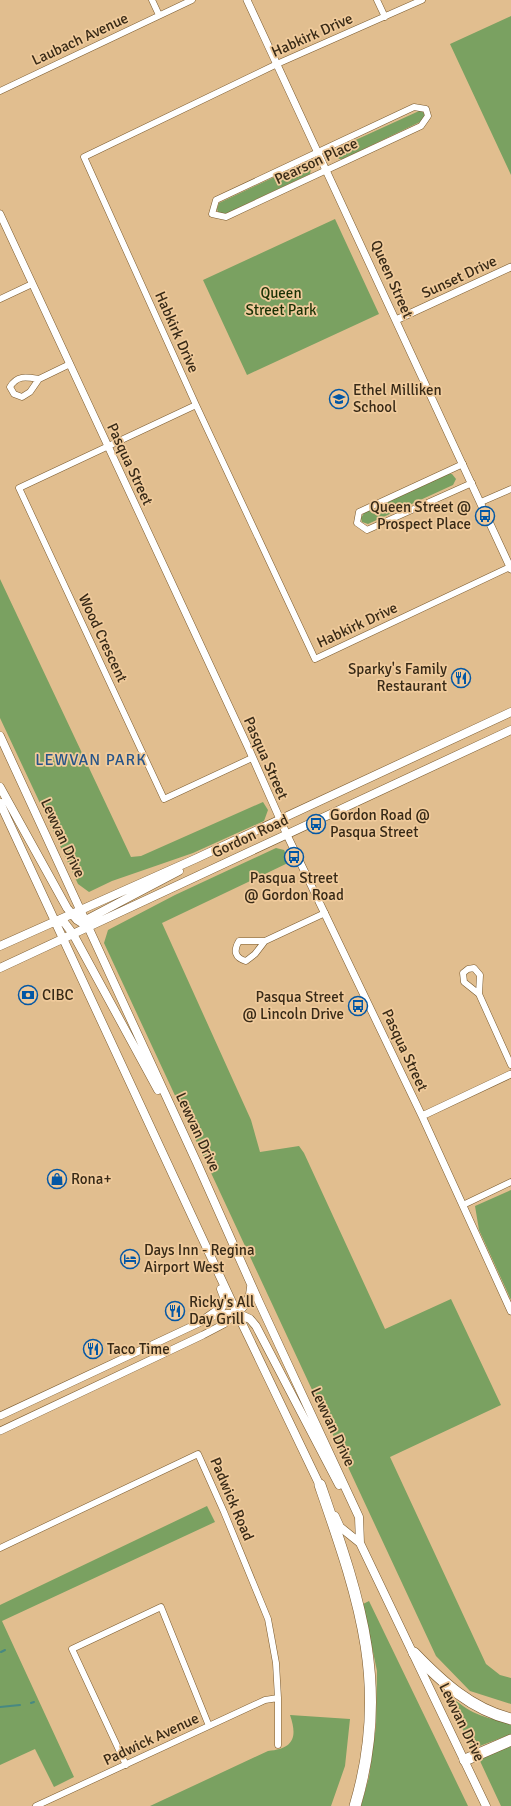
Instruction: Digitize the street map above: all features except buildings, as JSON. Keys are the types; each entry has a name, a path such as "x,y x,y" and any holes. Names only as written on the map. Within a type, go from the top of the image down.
{"highway":[{"path":"320,1485 358,1600 369,1660 371,1703 368,1743 363,1777 354,1806"},
{"path":"414,1653 455,1692 479,1707 496,1715 511,1719"},
{"path":"465,1760 511,1740"}],"main road":[{"name":"Gordon Road","path":"0,946 511,712"},
{"name":"Gordon Road","path":"0,968 62,939 71,931 85,923 287,835 511,730"},
{"name":"Lewvan Drive","path":"0,736 359,1517 360,1543 486,1806"},
{"path":"0,787 61,900 71,914 85,923 184,868 195,858"},
{"name":"Lewvan Drive","path":"0,803 236,1313 340,1527 360,1543"},
{"path":"55,922 62,921 71,931 197,1163"},
{"path":"199,1233 224,1297 222,1307 202,1321"},
{"path":"251,1284 251,1294 244,1307 236,1313 250,1319 256,1326 327,1464 359,1517"}],"street":[{"path":"152,0 159,15"},
{"name":"Laubach Avenue","path":"0,91 192,0"},
{"name":"Queen Street","path":"247,0 511,568"},
{"path":"376,0 385,17"},
{"name":"Habkirk Drive","path":"422,0 277,64 84,156 196,405 315,659 511,568"},
{"name":"Pearson Place","path":"414,107 426,109 428,116 421,126 327,170 226,217 212,214 216,200 319,153 414,107"},
{"name":"Pasqua Street","path":"0,214 287,835 422,1116 511,1311"},
{"name":"Sunset Drive","path":"396,320 511,267"},
{"path":"0,299 32,284"},
{"path":"39,379 70,364"},
{"path":"107,446 196,405"},
{"name":"Wood Crescent","path":"107,446 19,488 22,495 164,799 252,758"},
{"path":"463,464 359,512 358,523 367,530 472,483"},
{"path":"481,502 511,489"},
{"path":"265,941 255,954 246,961 239,959 235,953 235,947 239,941 265,941 325,913"},
{"path":"479,994 511,1065"},
{"path":"422,1116 511,1074"},
{"path":"463,1205 511,1182"},
{"path":"0,1416 218,1314 236,1313"},
{"path":"0,1431 203,1335 224,1324 236,1313"},
{"name":"Padwick Road","path":"0,1548 198,1454 224,1512 268,1619 276,1663 278,1746"},
{"path":"126,1765 72,1649 161,1607 209,1726"},
{"name":"Padwick Avenue","path":"36,1806 265,1700 278,1698"}],"green space":[{"path":"511,16 511,175 450,44"},
{"path":"419,111 422,111 425,115 422,121 343,159 339,159 335,153 338,148"},
{"path":"304,163 310,165 310,174 225,214 218,212 217,209 219,203"},
{"name":"Queen Street Park","path":"335,219 379,314 247,375 203,280"},
{"path":"448,474 452,474 456,479 453,485 368,524 362,522 361,518 364,513"},
{"path":"0,579 131,857 141,856 263,802 268,810 264,821 193,853 112,881 89,892 78,884 0,718"},
{"path":"276,848 284,850 290,862 162,923 251,1120 260,1152 299,1146 304,1153 385,1329 451,1299 501,1405 390,1457 486,1664 500,1675 511,1678 511,1704 470,1691 436,1656 104,943 108,930 175,895"},
{"path":"511,1190 511,1300 479,1230 475,1206"},
{"path":"207,1506 215,1522 2,1621 74,1777 54,1787 35,1749 0,1765 0,1605"},
{"path":"369,1601 468,1806 361,1806 369,1777 376,1726 377,1671 363,1604"},
{"path":"450,1695 471,1711 493,1719 511,1723 511,1734 472,1749 447,1696"},
{"path":"290,1715 350,1719 345,1766 331,1806 150,1806 268,1751 283,1748 288,1745 293,1736"},
{"path":"511,1746 511,1806 501,1806 480,1761 486,1756"}],"waterway":[{"path":"1,1652 5,1650"},
{"path":"0,1707 20,1705"}],"place":[{"name":"Ethel Milliken School","path":"339,399"},
{"name":"Queen Street @ Prospect Place","path":"485,516"},
{"name":"Sparky's Family Restaurant","path":"461,678"},
{"name":"Gordon Road @ Pasqua Street","path":"316,824"},
{"name":"Pasqua Street @ Gordon Road","path":"294,857"},
{"name":"CIBC","path":"28,995"},
{"name":"Pasqua Street @ Lincoln Drive","path":"358,1006"},
{"name":"Rona+","path":"57,1179"},
{"name":"Days Inn - Regina Airport West","path":"130,1259"},
{"name":"Ricky's All Day Grill","path":"175,1311"},
{"name":"Taco Time","path":"93,1349"}],"district":[{"name":"LEWVAN PARK","path":"91,760"}]}
